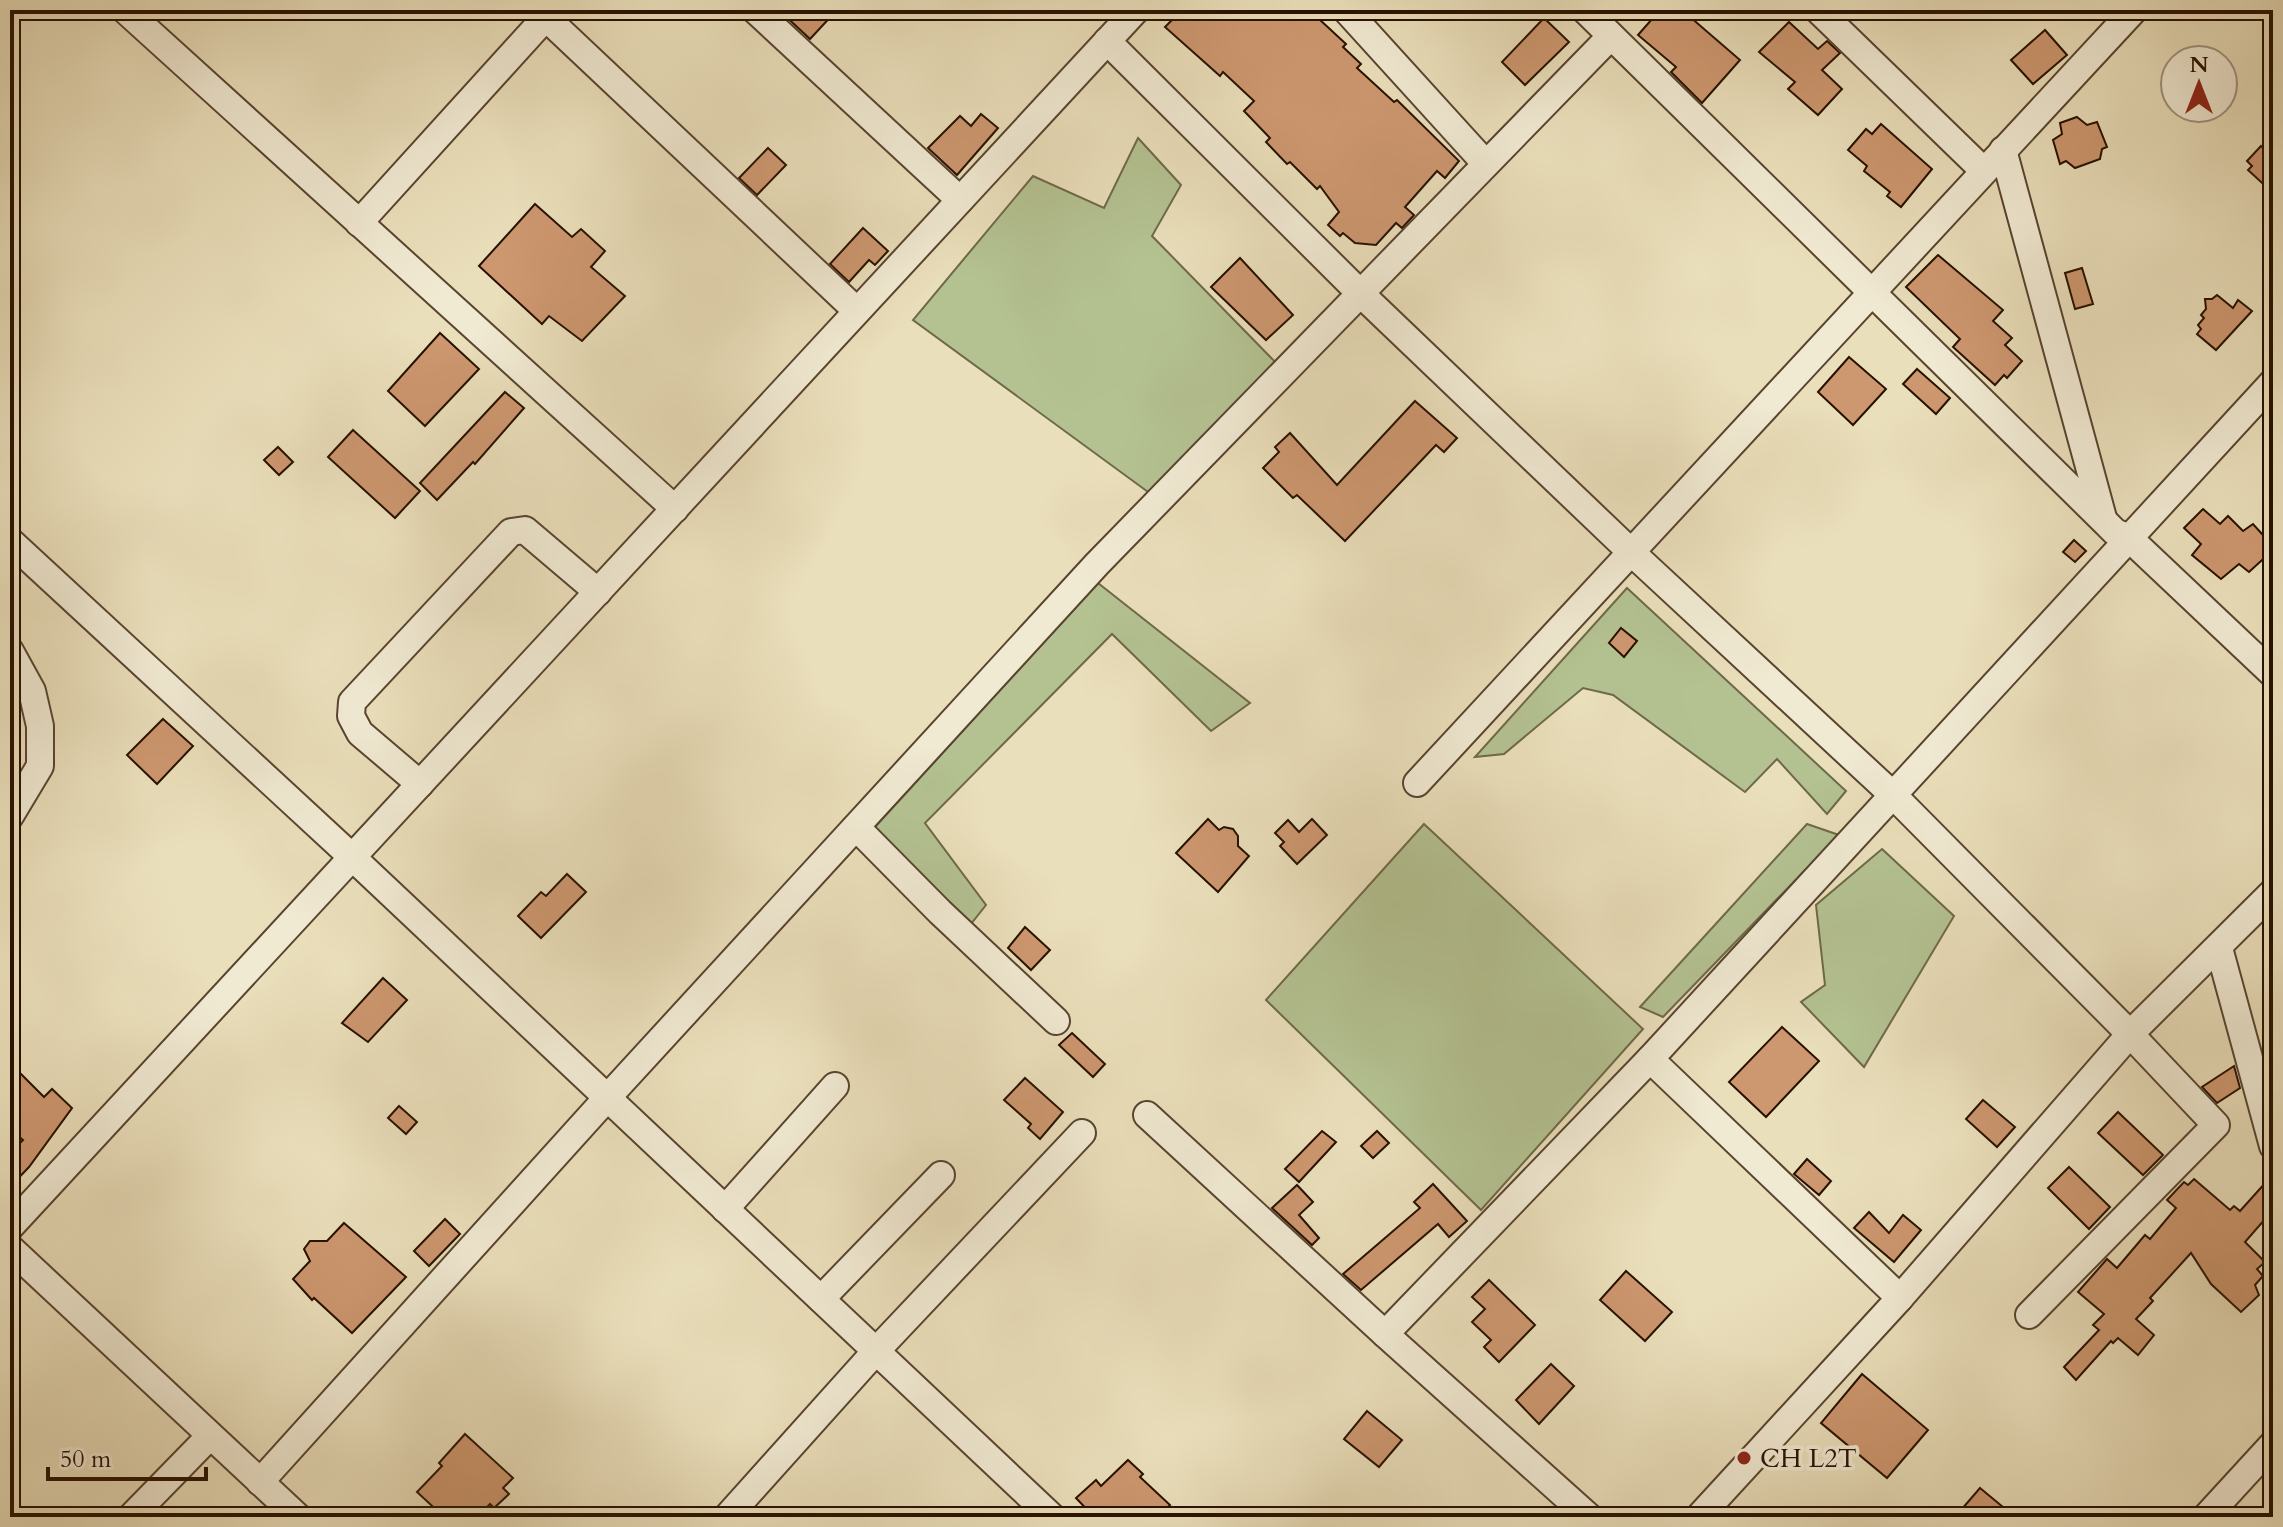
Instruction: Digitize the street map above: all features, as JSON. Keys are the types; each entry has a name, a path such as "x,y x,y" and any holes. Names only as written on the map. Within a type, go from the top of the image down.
{"street":[{"path":"125,10 675,509"},
{"path":"755,10 960,200"},
{"path":"10,1227 1136,10"},
{"path":"1346,10 1486,164"},
{"path":"1585,10 2115,532 2129,538 2273,674"},
{"path":"1818,10 1984,171"},
{"path":"1417,783 2134,10"},
{"path":"359,223 542,14 857,311"},
{"path":"260,1482 1097,564 1611,36"},
{"path":"1107,41 1361,294 1631,552 1894,796 2216,1125 2029,1315"},
{"path":"2003,150 2104,521"},
{"path":"1385,1334 1650,1059 2273,382"},
{"path":"420,784 360,733 351,716 352,702 511,532 525,530 598,592"},
{"path":"10,541 352,857 1052,1517"},
{"path":"10,651 32,691 40,726 40,766 10,816"},
{"path":"856,827 940,912 1056,1021"},
{"path":"1699,1517 1900,1298 2130,1034 2273,892"},
{"path":"2219,948 2273,1146"},
{"path":"1650,1059 1900,1298"},
{"path":"725,1209 835,1086"},
{"path":"1147,1115 1589,1517"},
{"path":"727,1517 876,1351 1082,1133"},
{"path":"821,1299 941,1175"},
{"path":"10,1248 298,1517"},
{"path":"131,1517 210,1436"},
{"path":"2206,1517 2273,1444"}],"green space":[{"path":"1138,138 1181,185 1152,236 1284,371 1159,500 913,320 1033,176 1104,208"},
{"path":"1098,583 1250,703 1211,731 1112,634 925,823 986,905 967,929 875,827"},
{"path":"1627,588 1846,791 1827,814 1777,759 1745,792 1613,695 1583,688 1504,754 1475,757"},
{"path":"1424,824 1643,1029 1481,1210 1266,1000"},
{"path":"1807,824 1839,835 1663,1017 1640,1007"},
{"path":"1882,849 1954,916 1864,1067 1801,1002 1825,985 1816,905"}],"building":[{"path":"779,10 837,10 810,39"},
{"path":"1182,10 1328,10 1319,19 1346,44 1343,47 1361,64 1357,68 1394,102 1397,100 1459,161 1445,178 1437,171 1405,207 1414,215 1402,228 1396,223 1376,245 1355,243 1343,233 1340,236 1328,225 1339,212 1320,186 1317,189 1290,162 1287,164 1266,142 1270,138 1244,111 1254,101 1223,72 1220,76 1165,27"},
{"path":"1660,10 1682,10 1740,60 1702,103 1671,72 1676,67 1638,35"},
{"path":"1544,18 1569,42 1525,85 1502,62"},
{"path":"1789,22 1818,49 1827,41 1840,53 1822,70 1842,89 1818,115 1788,89 1795,82 1759,52"},
{"path":"2045,30 2067,55 2033,84 2011,60"},
{"path":"981,114 998,128 957,175 928,148 960,116 971,126"},
{"path":"2077,117 2087,125 2097,122 2107,147 2102,149 2100,159 2075,168 2066,161 2060,164 2053,140 2062,134 2060,123"},
{"path":"1881,124 1932,169 1901,207 1887,196 1890,192 1864,171 1867,166 1848,150 1866,129 1872,134"},
{"path":"2261,146 2273,157 2273,193 2248,170 2252,166 2247,161"},
{"path":"768,148 786,165 757,195 739,178"},
{"path":"535,204 572,237 581,229 605,251 591,267 625,296 582,341 549,316 542,324 479,266"},
{"path":"863,228 888,251 875,265 869,260 849,282 830,264"},
{"path":"1938,255 2003,310 1993,321 2012,338 2005,345 2022,361 2007,378 2004,375 1995,385 1953,347 1960,339 1906,287"},
{"path":"1240,258 1293,315 1266,340 1211,287"},
{"path":"2082,268 2093,304 2075,309 2065,273"},
{"path":"2217,295 2233,308 2238,300 2252,311 2216,350 2197,334 2201,329 2198,325 2204,318 2201,315 2206,309 2205,299"},
{"path":"440,333 479,369 425,426 388,391"},
{"path":"1849,357 1886,389 1853,425 1818,392"},
{"path":"1917,369 1950,398 1936,414 1903,384"},
{"path":"505,392 524,408 475,464 473,462 437,500 420,483"},
{"path":"1415,401 1457,438 1444,452 1436,445 1345,541 1297,495 1293,498 1263,468 1279,452 1275,447 1290,433 1337,485"},
{"path":"353,430 420,491 395,518 328,457"},
{"path":"278,447 293,462 279,475 264,460"},
{"path":"2203,509 2220,524 2228,516 2243,531 2253,524 2262,534 2273,524 2273,550 2249,572 2239,564 2221,579 2192,555 2201,544 2184,528"},
{"path":"2074,540 2086,551 2075,562 2063,552"},
{"path":"1621,628 1637,641 1624,657 1609,643"},
{"path":"163,719 193,746 157,784 127,755"},
{"path":"1208,819 1219,830 1224,827 1233,829 1238,836 1238,846 1249,856 1218,892 1176,853"},
{"path":"1312,819 1327,835 1297,864 1280,846 1284,842 1275,833 1288,820 1299,832"},
{"path":"567,874 586,892 541,938 518,916 541,892 546,896"},
{"path":"1025,927 1050,950 1031,970 1008,948"},
{"path":"383,978 407,1000 368,1042 342,1023"},
{"path":"1782,1027 1819,1061 1766,1117 1729,1082"},
{"path":"1072,1033 1105,1064 1093,1077 1059,1045"},
{"path":"2234,1066 2240,1088 2217,1103 2202,1087"},
{"path":"20,1073 44,1097 52,1089 72,1108 29,1167 10,1187 10,1153 23,1140 10,1129 10,1083"},
{"path":"1025,1078 1063,1112 1040,1139 1028,1128 1031,1124 1004,1100"},
{"path":"1983,1100 2015,1127 1997,1147 1966,1119"},
{"path":"399,1106 417,1122 406,1134 388,1118"},
{"path":"2118,1112 2163,1155 2143,1175 2098,1133"},
{"path":"1322,1131 1336,1142 1299,1182 1285,1169"},
{"path":"1377,1131 1389,1143 1373,1158 1361,1146"},
{"path":"1807,1159 1831,1181 1819,1195 1794,1174"},
{"path":"2069,1167 2110,1207 2089,1229 2048,1188"},
{"path":"2194,1179 2230,1210 2234,1206 2240,1211 2267,1181 2273,1210 2245,1242 2265,1262 2257,1269 2263,1276 2255,1285 2259,1295 2241,1312 2211,1284 2191,1253 2150,1298 2153,1301 2136,1319 2154,1335 2138,1355 2118,1338 2113,1343 2111,1341 2076,1380 2064,1367 2099,1330 2093,1325 2104,1314 2078,1292 2107,1259 2117,1268 2145,1235 2150,1239 2176,1208 2167,1200 2184,1182 2188,1185"},
{"path":"1433,1184 1467,1221 1449,1237 1438,1224 1361,1290 1343,1274 1420,1208 1414,1202"},
{"path":"1297,1185 1313,1202 1299,1215 1319,1238 1312,1245 1272,1208"},
{"path":"1869,1212 1889,1233 1903,1215 1921,1230 1894,1262 1854,1228"},
{"path":"445,1219 460,1234 429,1266 414,1251"},
{"path":"344,1223 406,1277 352,1333 314,1298 312,1300 293,1279 310,1261 304,1249 310,1241 327,1241"},
{"path":"1626,1271 1672,1312 1645,1341 1600,1300"},
{"path":"1489,1280 1535,1325 1499,1362 1484,1347 1491,1340 1472,1322 1485,1309 1472,1297"},
{"path":"1551,1364 1574,1386 1539,1424 1516,1400"},
{"path":"1862,1374 1928,1430 1887,1478 1821,1423"},
{"path":"1367,1411 1402,1440 1379,1467 1344,1439"},
{"path":"465,1434 513,1478 503,1488 509,1494 494,1508 490,1504 478,1517 444,1517 417,1492 442,1466 439,1463"},
{"path":"1128,1460 1143,1474 1140,1477 1170,1505 1159,1517 1094,1517 1076,1498 1096,1480 1101,1486"},
{"path":"1980,1488 2015,1517 1955,1517"}],"place":[{"name":"CH L2T","path":"1744,1458"}]}
